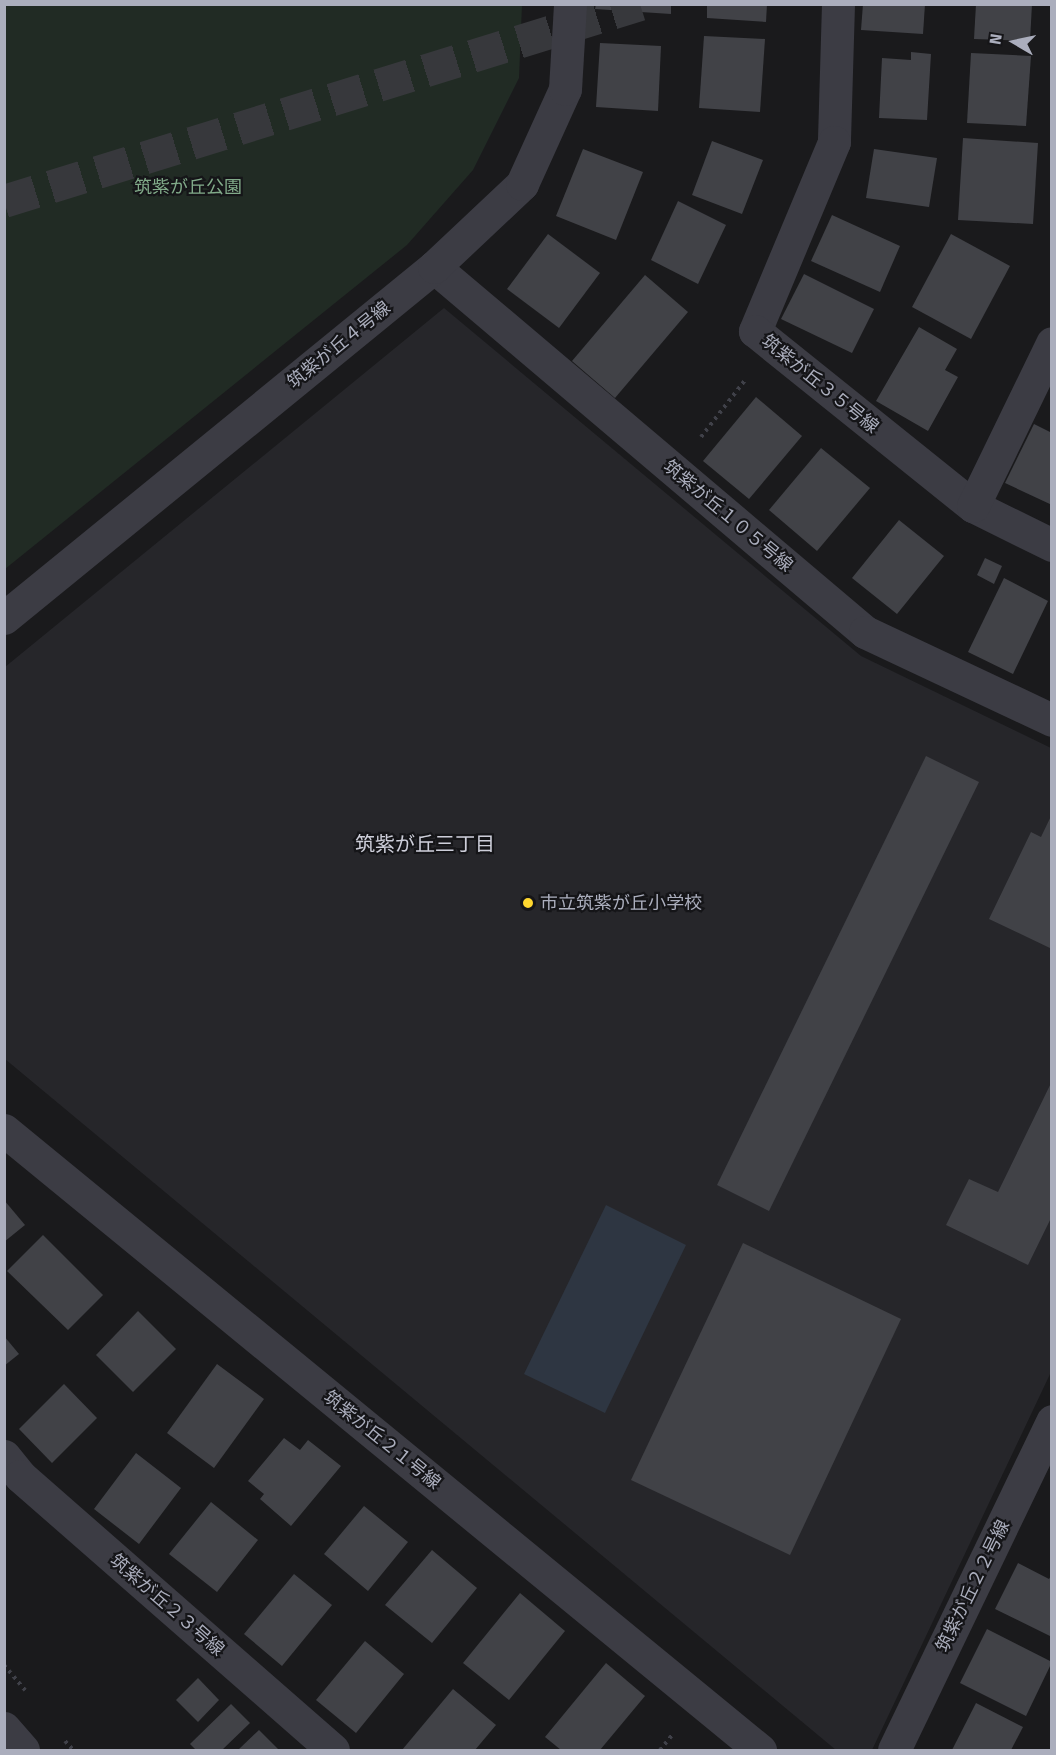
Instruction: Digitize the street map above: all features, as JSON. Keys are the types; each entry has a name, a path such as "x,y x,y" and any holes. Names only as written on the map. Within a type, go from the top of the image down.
{"street":[{"name":"筑紫が丘４号線","path":"4,618 434,267 522,184 564,89 570,4"},
{"name":"筑紫が丘３５号線","path":"838,4 834,142 754,331 973,506 1052,545"},
{"name":"筑紫が丘１０５号線","path":"434,267 865,632 1052,720"},
{"path":"973,506 1052,343"},
{"name":"筑紫が丘２１号線","path":"4,1130 760,1750"},
{"name":"筑紫が丘２２号線","path":"894,1750 1052,1421"},
{"name":"筑紫が丘２３号線","path":"4,1456 20,1476 333,1750"},
{"path":"4,1728 23,1750"}],"path":[{"path":"675,471 760,362 754,331"}],"shaded area":[{"name":"市立筑紫が丘小学校","path":"444,308 861,656 1051,748 1051,1372 872,1750 836,1750 5,1059 5,667"}],"green space":[{"name":"筑紫が丘公園","path":"5,4 522,5 519,78 473,170 407,245 5,569"}],"water":[{"path":"606,1205 686,1245 605,1413 524,1374"}],"building":[{"path":"596,4 671,4 671,14 595,9"},
{"path":"707,4 767,4 766,22 707,18"},
{"path":"863,4 925,4 923,34 861,30"},
{"path":"976,4 1032,4 1030,41 974,39"},
{"path":"704,36 765,39 760,112 699,108"},
{"path":"600,43 661,46 658,111 596,107"},
{"path":"911,52 931,54 927,120 879,118 882,58 911,60"},
{"path":"971,53 1031,56 1026,126 967,123"},
{"path":"963,138 1038,143 1033,224 958,220"},
{"path":"712,141 763,160 742,214 692,195"},
{"path":"583,149 643,172 616,240 556,216"},
{"path":"874,149 937,158 929,207 866,198"},
{"path":"678,201 726,225 698,284 651,260"},
{"path":"832,215 900,246 880,292 811,261"},
{"path":"548,234 600,273 559,328 507,289"},
{"path":"951,234 1010,266 971,339 912,307"},
{"path":"804,274 874,309 852,353 781,319"},
{"path":"645,275 688,312 615,398 572,361"},
{"path":"919,327 957,349 945,370 958,377 928,431 876,401"},
{"path":"756,397 802,436 749,499 703,461"},
{"path":"1034,424 1052,433 1052,505 1005,483"},
{"path":"821,448 870,488 817,551 769,510"},
{"path":"899,520 944,556 897,614 852,578"},
{"path":"985,558 1002,566 994,584 977,575"},
{"path":"1004,578 1048,601 1013,674 968,652"},
{"path":"926,756 979,782 769,1211 717,1185"},
{"path":"1052,814 1052,949 989,919 1031,832 1041,837"},
{"path":"1052,1081 1052,1216 1028,1265 946,1225 969,1179 998,1192"},
{"path":"4,1200 25,1225 4,1242"},
{"path":"43,1235 103,1295 68,1330 7,1271"},
{"path":"743,1243 901,1319 790,1555 631,1480"},
{"path":"138,1311 176,1349 133,1392 96,1355"},
{"path":"4,1336 19,1354 4,1366"},
{"path":"217,1364 264,1399 214,1468 167,1433"},
{"path":"64,1384 97,1418 52,1463 19,1429"},
{"path":"284,1438 300,1450 308,1440 341,1466 291,1526 260,1499 264,1494 248,1481"},
{"path":"136,1453 181,1488 139,1544 94,1509"},
{"path":"211,1502 258,1540 217,1592 169,1554"},
{"path":"364,1506 408,1542 368,1591 324,1554"},
{"path":"432,1550 477,1588 432,1643 385,1605"},
{"path":"1018,1563 1049,1579 1052,1574 1052,1637 995,1609"},
{"path":"294,1574 332,1605 282,1666 244,1634"},
{"path":"520,1593 565,1631 509,1700 463,1663"},
{"path":"987,1629 1052,1662 1026,1716 960,1683"},
{"path":"365,1641 404,1674 356,1733 316,1700"},
{"path":"606,1663 645,1696 600,1750 561,1750 545,1737"},
{"path":"198,1678 219,1700 198,1722 176,1700"},
{"path":"453,1689 496,1725 475,1750 402,1750"},
{"path":"976,1703 1023,1727 1011,1750 952,1750"},
{"path":"231,1704 250,1723 222,1750 196,1750 190,1744"},
{"path":"259,1730 279,1750 238,1750"}],"tunnel":[{"path":"4,201 640,4"}],"place":[{"name":"市立筑紫が丘小学校","path":"528,903"}],"district":[{"name":"筑紫が丘三丁目","path":"425,844"}]}
